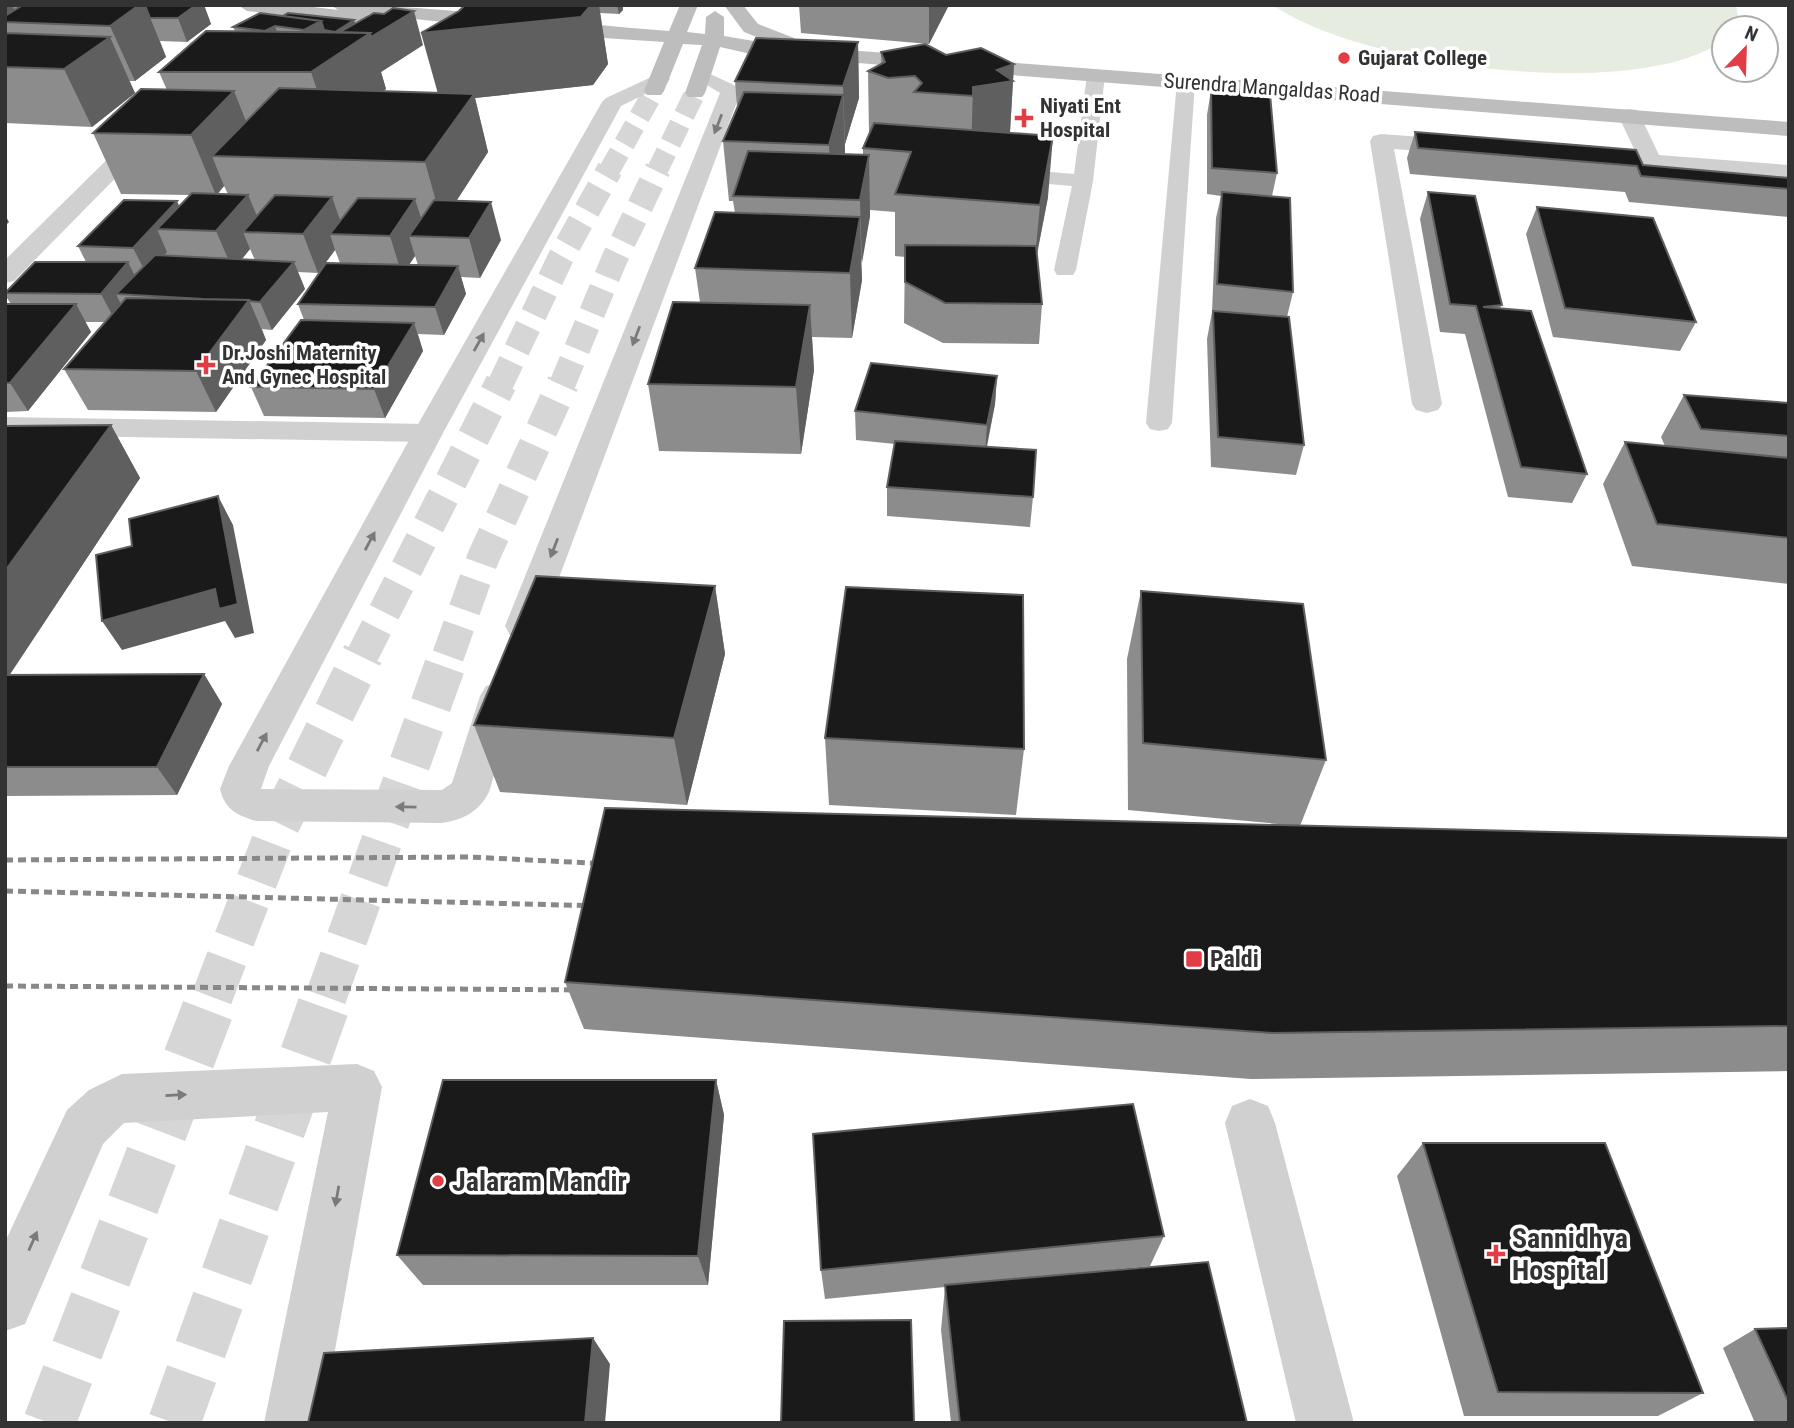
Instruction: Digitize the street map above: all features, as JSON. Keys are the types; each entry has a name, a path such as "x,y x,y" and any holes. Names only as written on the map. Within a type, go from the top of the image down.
{"main road":[{"path":"247,5 278,7 665,65 704,66 719,5"},
{"path":"340,5 665,65"},
{"path":"665,65 689,5"},
{"path":"733,5 751,29 798,45 850,57"},
{"name":"Surendra Mangaldas Road","path":"704,66 755,49 1789,129"}],"street":[{"path":"256,27 278,7"},
{"path":"665,65 613,102 428,433 249,766 240,789 246,801 256,805 441,807 453,805 469,792 510,661 731,91 704,66"},
{"path":"1629,115 1651,161"},
{"path":"5,275 159,121"},
{"path":"1427,404 1381,141 1489,149"},
{"path":"1570,155 1789,172"},
{"path":"5,426 428,433"},
{"path":"5,1304 85,1127 95,1113 106,1105 122,1098 356,1087 303,1378 292,1423"},
{"path":"1250,1123 1325,1423"}],"lane":[{"path":"1065,270 1083,181 1096,75"},
{"path":"1159,424 1186,82"},
{"path":"987,172 1083,181"}],"shaded area":[{"path":"1273,5 1736,5 1738,14 1710,14 1710,46 1683,59 1628,70 1565,73 1498,69 1430,60 1367,45 1313,27"}],"building":[{"path":"23,5 139,5 110,26 5,22 5,16"},
{"path":"145,5 196,5 178,18 150,18"},
{"path":"465,5 591,5 581,17 421,33"},
{"path":"393,8 414,11 371,37 370,33 340,32 374,13 384,14"},
{"path":"260,13 321,21 304,30 275,26 265,31 233,27"},
{"path":"288,13 354,20 335,32 324,30 321,21 283,16"},
{"path":"206,31 370,33 311,72 159,72"},
{"path":"5,33 110,37 64,69 5,67"},
{"path":"756,38 858,42 843,86 735,81"},
{"path":"925,44 946,55 981,48 1014,64 997,70 1013,81 973,87 973,96 914,92 922,83 915,76 888,78 868,71 885,62 881,52"},
{"path":"279,88 474,94 425,162 212,156"},
{"path":"141,89 234,91 191,135 93,133"},
{"path":"1211,90 1270,94 1277,173 1212,168"},
{"path":"744,92 843,95 829,145 723,141"},
{"path":"874,123 1053,136 1040,205 895,194 911,152 863,148"},
{"path":"1415,132 1636,150 1643,165 1789,178 1789,189 1641,176 1637,166 1418,148"},
{"path":"748,151 869,155 860,200 733,196"},
{"path":"1222,192 1290,198 1293,292 1217,284"},
{"path":"1428,192 1475,196 1502,305 1483,307 1531,311 1587,474 1521,467 1476,306 1450,304"},
{"path":"192,193 248,195 216,231 157,229"},
{"path":"275,195 332,197 303,234 243,232"},
{"path":"358,198 415,199 390,236 330,234"},
{"path":"124,200 177,201 133,248 78,246"},
{"path":"434,200 491,202 469,238 409,236"},
{"path":"1537,207 1653,218 1696,322 1565,308"},
{"path":"715,212 860,217 850,273 695,268"},
{"path":"905,245 1036,246 1042,304 945,303 905,282"},
{"path":"155,255 294,262 260,302 116,294"},
{"path":"35,262 128,262 101,294 5,293"},
{"path":"326,263 458,266 435,307 298,304"},
{"path":"126,298 249,300 196,371 64,369"},
{"path":"673,302 810,305 796,387 648,384"},
{"path":"5,304 76,304 10,383 5,383"},
{"path":"1213,311 1289,317 1304,445 1218,437"},
{"path":"301,320 414,323 374,389 251,387"},
{"path":"871,363 997,376 987,425 855,411"},
{"path":"1684,395 1789,403 1789,436 1701,429"},
{"path":"111,425 5,571 5,426"},
{"path":"895,441 1036,450 1033,497 887,487"},
{"path":"1625,442 1789,458 1789,538 1657,524"},
{"path":"218,496 238,604 219,609 215,589 102,621 96,555 132,546 129,519"},
{"path":"536,576 715,586 674,738 474,725"},
{"path":"846,587 1023,595 1024,749 825,738"},
{"path":"1141,591 1303,604 1326,760 1143,743"},
{"path":"204,674 157,767 5,767 5,675"},
{"name":"Paldi","path":"605,808 1789,838 1789,1026 1272,1033 565,982"},
{"path":"443,1080 716,1080 698,1256 397,1255"},
{"path":"1133,1104 1164,1236 821,1270 813,1134"},
{"path":"1423,1143 1605,1143 1703,1393 1498,1392"},
{"path":"1208,1262 1247,1423 960,1423 945,1285"},
{"path":"911,1320 914,1423 781,1423 784,1321"},
{"path":"1789,1328 1789,1403 1755,1329"},
{"path":"593,1338 585,1423 308,1423 324,1353"}],"tunnel":[{"path":"609,171 654,91"},
{"path":"657,171 695,93"},
{"path":"500,384 561,257 610,169"},
{"path":"562,385 614,260 658,169"},
{"path":"448,656 483,558 563,383"},
{"path":"362,655 500,384"},
{"path":"326,997 449,654"},
{"path":"212,997 276,831 362,655"},
{"path":"49,1423 213,996"},
{"path":"174,1423 327,996"}],"railway":[{"path":"5,860 469,857 611,864"},
{"path":"5,891 603,906"},
{"path":"5,986 589,990"}],"place":[{"name":"Gujarat College","path":"1344,58"},
{"name":"Niyati Ent Hospital","path":"1024,118"},
{"name":"Dr.Joshi Maternity And Gynec Hospital","path":"206,365"},
{"name":"Paldi","path":"1194,959"},
{"name":"Jalaram Mandir","path":"438,1181"},
{"name":"Sannidhya Hospital","path":"1496,1254"}]}
